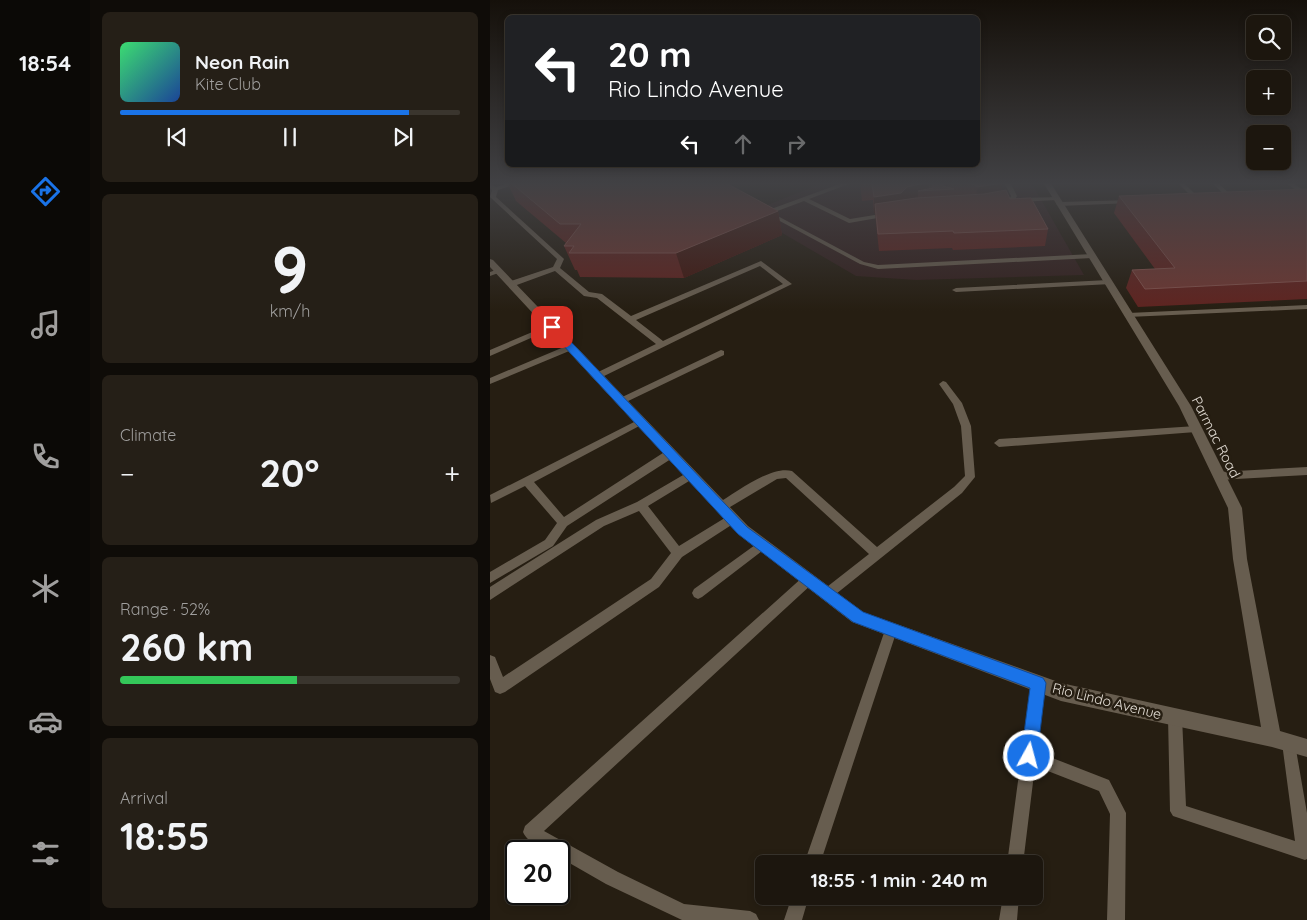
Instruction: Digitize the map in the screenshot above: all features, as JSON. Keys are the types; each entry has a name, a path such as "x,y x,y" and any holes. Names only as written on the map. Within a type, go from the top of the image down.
{"street":[{"name":"Parmac Road","path":"1072,225 1185,406 1235,508 1240,559 1281,741"},
{"name":"Rio Lindo Avenue","path":"493,269 552,327 742,530 858,617 1061,692 1307,748"}],"lane":[{"path":"510,284 556,268 560,259 523,225"},
{"path":"792,225 862,263 878,267 1092,256"},
{"path":"597,376 788,284 761,263 629,320"},
{"path":"556,268 587,294 599,296 662,344"},
{"path":"956,290 1108,282"},
{"path":"1128,315 1307,307"},
{"path":"490,353 552,327"},
{"path":"490,381 570,348"},
{"path":"621,401 722,353"},
{"path":"827,594 958,490 970,478 966,426 957,403 943,384"},
{"path":"491,499 640,422"},
{"path":"998,443 1196,429"},
{"path":"490,594 549,543 563,523 670,454"},
{"path":"1219,476 1307,471"},
{"path":"721,508 775,475 788,474 877,554"},
{"path":"490,578 527,563 600,523 641,505 690,475"},
{"path":"527,481 563,523"},
{"path":"641,505 678,553"},
{"path":"490,662 500,687 656,583 678,553 732,519"},
{"path":"698,593 762,545"},
{"path":"750,920 683,912 612,878 531,832 808,580"},
{"path":"815,855 891,630"},
{"path":"1016,855 1038,683"},
{"path":"1175,717 1178,811 1306,857"},
{"path":"1281,741 1306,857"},
{"path":"1029,756 1104,785 1118,813 1116,920"},
{"path":"793,920 798,905"},
{"path":"1008,920 1010,905"}],"shaded area":[{"path":"768,225 1055,225 1084,275 916,280 856,276"}],"building":[{"path":"580,225 744,225 676,253 569,253 574,246 564,246"},
{"path":"877,225 1046,225 1048,229 954,233 953,231 878,234"},
{"path":"1142,225 1307,225 1307,281 1145,289 1132,270 1175,268"}],"route":[{"path":"552,327 742,530 858,617 1038,683 1029,756"}]}
